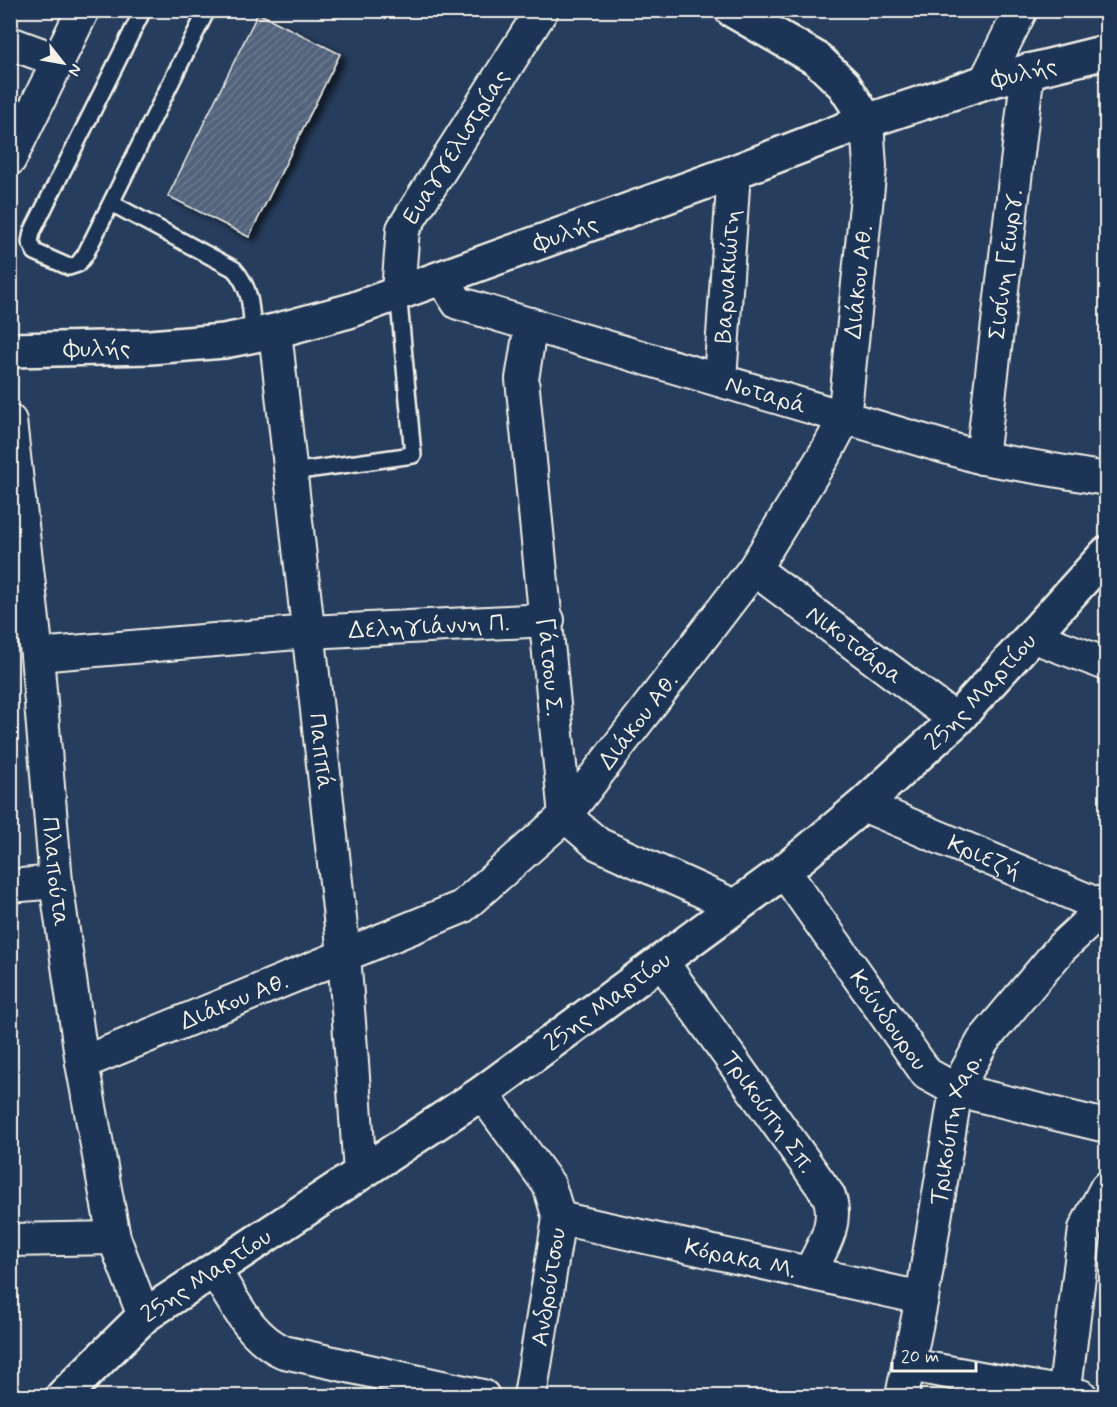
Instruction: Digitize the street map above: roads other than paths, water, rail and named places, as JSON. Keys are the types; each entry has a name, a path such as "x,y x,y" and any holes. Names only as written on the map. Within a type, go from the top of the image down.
{"main road":[{"path":"751,15 818,59 844,85 867,121"},
{"name":"Φυλής","path":"10,350 150,347 224,341 349,311 398,291 442,278 734,172 867,121 985,82 1107,52"},
{"name":"25ης Μαρτίου","path":"63,1396 144,1316 482,1093 784,871 863,805 956,720 1034,637 1107,554"}],"street":[{"path":"10,159 83,10"},
{"name":"Ευαγγελιστρίας","path":"398,291 403,230 542,10"},
{"path":"985,82 1021,10"},
{"path":"10,43 59,62"},
{"name":"Σισίνη Γεωργ.","path":"982,458 1029,70"},
{"name":"Διάκου Αθ.","path":"82,1063 462,907 566,816 754,569 844,419 870,167 867,121"},
{"name":"Βαρνακιώτη","path":"720,380 734,172"},
{"name":"Νοταρά","path":"442,278 459,303 844,419 982,458 1107,479"},
{"name":"Γάτσου Σ.","path":"531,324 522,379 566,816"},
{"name":"Παππά","path":"264,333 292,472 344,954 360,1172"},
{"name":"Πλαπούτα","path":"10,421 37,655 56,882 82,1063 114,1238 144,1316"},
{"name":"Νικοτσάρα","path":"754,569 956,720"},
{"name":"Δεληγιάννη Π.","path":"37,655 309,632 548,620"},
{"path":"1034,637 1107,664"},
{"name":"Κριεζή","path":"863,805 1106,908"},
{"path":"566,816 598,844 735,906"},
{"name":"Κούνδουρου","path":"784,871 927,1074 956,1090 1107,1126"},
{"path":"10,886 56,882"},
{"name":"Τρικούπη Χαρ.","path":"902,1396 922,1298 956,1090 983,1041 1062,947 1106,908"},
{"name":"Τρικούπη Σπ.","path":"662,962 829,1196 834,1208 832,1224 810,1272"},
{"name":"Ανδρούτσου","path":"482,1093 549,1185 560,1218 530,1396"},
{"path":"909,1365 1070,1395 1085,1229 1107,1188"},
{"name":"Κόρακα Μ.","path":"560,1218 922,1298"},
{"path":"10,1240 114,1238"},
{"path":"214,1270 255,1333 268,1345 284,1352 483,1396"}],"lane":[{"path":"143,10 32,232 30,242 35,252 69,267 78,264 111,203 207,10"},
{"path":"111,203 234,269 245,281 264,333"},
{"path":"292,472 412,455 398,291"}]}
